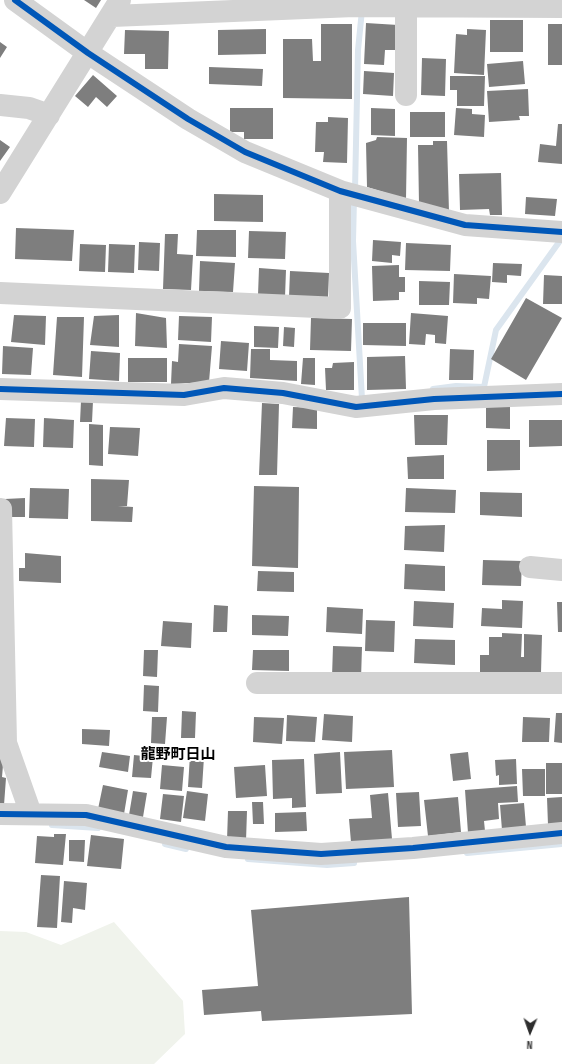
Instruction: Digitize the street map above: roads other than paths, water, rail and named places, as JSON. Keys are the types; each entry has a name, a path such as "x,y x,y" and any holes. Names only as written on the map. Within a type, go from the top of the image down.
{"street":[{"path":"15,0 88,53 188,119 245,152 340,191 465,225 562,232"},
{"path":"0,193 116,8 362,6 562,7"},
{"path":"406,7 406,95"},
{"path":"0,105 29,108 49,115"},
{"path":"0,293 340,308 340,191"},
{"path":"0,389 184,395 224,388 283,393 356,407 434,399 562,394"},
{"path":"1,509 6,743 31,814"},
{"path":"530,567 562,570"},
{"path":"257,683 562,683"},
{"path":"0,814 86,815 226,847 321,854 414,848 562,833"}],"waterway":[{"path":"355,190 358,50 362,10"},
{"path":"354,199 353,241 362,399 365,398"},
{"path":"433,389 456,386 484,387 496,330 562,238"},
{"path":"52,825 98,828"},
{"path":"165,844 186,849"},
{"path":"467,853 562,844"},
{"path":"248,859 327,865 354,863"}],"district":[{"name":"龍野町日山","path":"178,755"}]}
